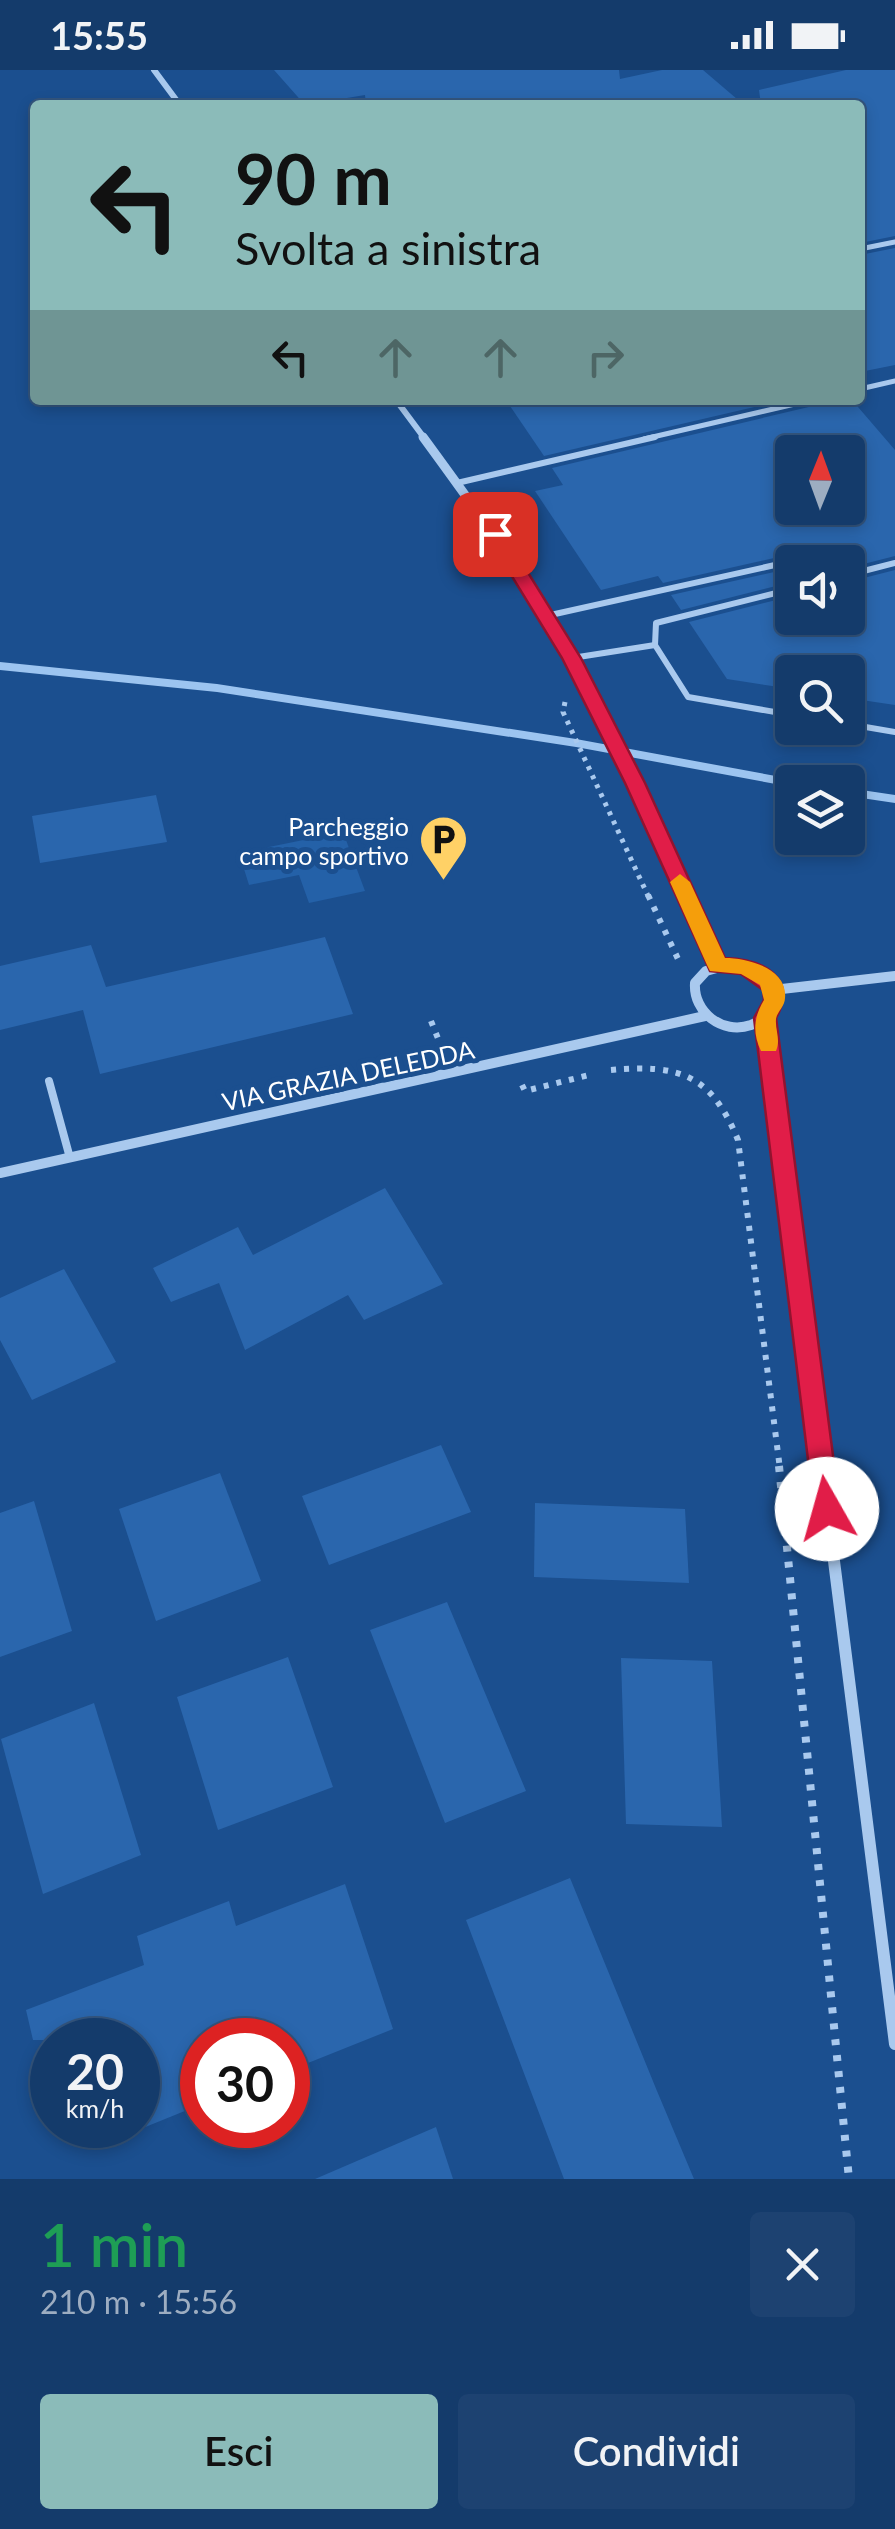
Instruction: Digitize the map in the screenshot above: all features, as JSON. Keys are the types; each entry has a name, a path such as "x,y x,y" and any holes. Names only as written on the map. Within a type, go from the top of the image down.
{"street":[{"path":"154,70 176,100"},
{"path":"400,405 495,534 572,658 635,783 718,965"},
{"path":"765,1018 742,1026 716,1022 705,1016 692,997 693,987 706,970 718,965 745,966 768,980 775,1000 765,1018 895,2044"},
{"path":"773,990 895,976"},
{"name":"VIA GRAZIA DELEDDA","path":"0,1173 705,1016"}],"lane":[{"path":"865,248 895,242"},
{"path":"865,388 895,380"},
{"path":"457,482 790,405"},
{"path":"865,571 895,563"},
{"path":"546,616 775,565"},
{"path":"775,593 656,624 655,646 688,697 775,711"},
{"path":"572,658 655,646"},
{"path":"865,727 895,732"},
{"path":"49,1081 70,1158"}],"path":[{"path":"563,712 678,960"},
{"path":"704,1084 726,1105 732,1122 748,1216 777,1442 848,2179"}],"shaded area":[{"path":"343,832 365,891 309,903 299,875 249,885 239,853"}],"building":[{"path":"274,70 619,70 620,79 662,70 703,70 738,100 366,100 365,95 301,100"},
{"path":"846,70 895,70 895,236 865,242 865,100 760,100 759,90"},
{"path":"895,248 895,365 865,371 865,254"},
{"path":"509,405 763,405 544,456"},
{"path":"814,405 856,405 895,450 895,556 865,564 865,545 775,545 775,558 663,583 658,576 601,590 535,491 563,485 552,468"},
{"path":"895,570 895,705 865,701 865,655 775,655 775,686 727,679 689,622 775,600 775,635 865,635 865,578"},
{"path":"775,572 775,586 681,610 671,595"},
{"path":"156,795 167,842 40,863 32,816"},
{"path":"325,937 353,1014 100,1074 83,1010 0,1030 0,966 91,945 106,987"},
{"path":"385,1188 443,1284 364,1320 348,1295 245,1350 219,1283 171,1302 153,1268 238,1227 253,1255"},
{"path":"64,1269 116,1362 32,1400 0,1340 0,1298"},
{"path":"441,1445 471,1512 329,1565 302,1496"},
{"path":"220,1473 261,1581 156,1621 119,1509"},
{"path":"34,1501 72,1631 0,1657 0,1513"},
{"path":"535,1503 685,1509 689,1583 534,1577"},
{"path":"447,1602 526,1791 445,1823 370,1630"},
{"path":"288,1657 333,1787 218,1830 177,1697"},
{"path":"621,1658 712,1661 722,1827 626,1824"},
{"path":"94,1703 141,1855 43,1894 1,1739"},
{"path":"570,1878 694,2179 564,2179 466,1920"},
{"path":"345,1884 393,2029 310,2062 310,2018 180,2018 180,2113 160,2121 160,2018 30,2018 30,2027 26,2010 144,1965 137,1936 229,1901 236,1926"},
{"path":"436,2127 453,2179 315,2179"}],"waterway":[{"path":"0,666 217,688 576,743 775,780"},
{"path":"865,795 895,799"}],"slow traffic":[{"path":"680,882 718,965 745,966 768,980 775,1000 765,1018 769,1045"}],"place":[{"name":"Parcheggio campo sportivo","path":"444,882"}],"route":[{"path":"495,534 572,658 635,783 718,965 745,966 768,980 773,990 775,1000 765,1018 827,1509"}]}
